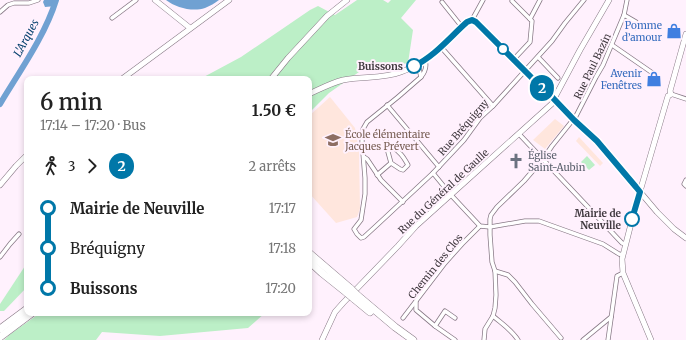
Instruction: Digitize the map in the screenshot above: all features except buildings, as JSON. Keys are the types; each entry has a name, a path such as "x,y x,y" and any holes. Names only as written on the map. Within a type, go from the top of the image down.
{"highway":[{"path":"312,256 349,291 405,340"},
{"path":"312,264 322,273 349,291"},
{"path":"355,296 413,340"},
{"path":"0,329 24,311"},
{"path":"0,337 28,316"}],"street":[{"path":"0,12 8,5 14,3 29,3 38,0"},
{"path":"112,18 136,0"},
{"path":"155,0 190,28"},
{"path":"126,76 229,0"},
{"path":"273,76 288,58 322,22 347,0"},
{"path":"312,93 344,80 389,76 402,72 416,65 425,60 441,47 462,26 472,20 483,0"},
{"path":"530,19 540,0"},
{"name":"Rue Bréquigny","path":"364,157 365,194 361,220 354,229 361,238 403,202 439,167 464,140 480,118 493,106 552,41 584,0"},
{"name":"Rue du Général de Gaulle","path":"322,340 335,312 416,226 519,134 554,99 609,0"},
{"name":"Rue Paul Bazin","path":"490,227 491,215 497,207 524,181 574,120 612,45 624,16 627,0"},
{"path":"512,1 532,21 530,42 514,59"},
{"path":"442,2 462,26"},
{"path":"624,16 636,22 635,28"},
{"path":"472,20 476,22 597,141 656,212 686,238"},
{"path":"651,340 623,273 623,255 686,34"},
{"path":"612,45 654,74"},
{"path":"441,47 493,106"},
{"path":"538,57 558,78"},
{"path":"403,202 390,191 364,157 362,141 363,129 367,122 421,77 424,73 426,64 425,60"},
{"path":"416,65 419,69 421,77"},
{"path":"670,93 686,99"},
{"path":"387,105 439,167"},
{"path":"519,134 621,242 625,244"},
{"path":"385,139 390,147 391,146 402,155 408,165 403,170 391,163 388,152 388,148 390,147"},
{"path":"0,185 24,158"},
{"path":"377,175 391,163"},
{"path":"433,173 450,195 480,226 490,227 520,222 539,221 603,244 623,255"},
{"name":"Chemin des Clos","path":"403,318 445,263 480,226"},
{"path":"484,340 485,329 495,308 496,295 490,227"},
{"path":"0,257 19,234"},
{"path":"495,271 508,275 515,282 561,338"},
{"path":"608,340 617,276 623,273"},
{"path":"416,302 416,310 455,340"},
{"path":"435,326 445,311 455,318"},
{"path":"492,316 516,336 518,340"},
{"path":"583,340 611,317"}],"shaded area":[{"path":"330,97 355,128 359,152 360,209 357,217 336,223 312,196 312,113"},
{"path":"555,119 564,126 545,149 533,140"},
{"path":"579,137 603,163 600,166 576,141"}],"green space":[{"path":"357,0 383,0 388,3 391,0 416,0 401,18 413,30 408,63 359,72 329,93 312,110 312,76 206,76 241,57 318,6 335,15"},
{"path":"587,156 595,165 589,170 581,162"},
{"path":"24,268 24,290 4,311 0,311 0,304"},
{"path":"36,316 262,316 248,328 160,336 102,332 96,340 4,340"}],"water":[{"path":"44,0 58,0 56,6 45,7 43,2"},
{"path":"166,0 219,0 205,8 195,10 180,7"}],"waterway":[{"name":"L'Arques","path":"0,104 38,40 56,0"}],"bus line":[{"name":"2","path":"414,66 425,60 441,47 467,22 472,20 476,22 597,141 640,192 632,219"}],"place":[{"name":"Pomme d’amour","path":"674,31"},
{"name":"Buissons","path":"414,66"},
{"name":"Avenir Fenêtres","path":"654,79"},
{"name":"École élémentaire Jacques Prévert","path":"333,140"},
{"name":"Église Saint-Aubin","path":"516,161"},
{"name":"Mairie de Neuville","path":"632,219"}]}
